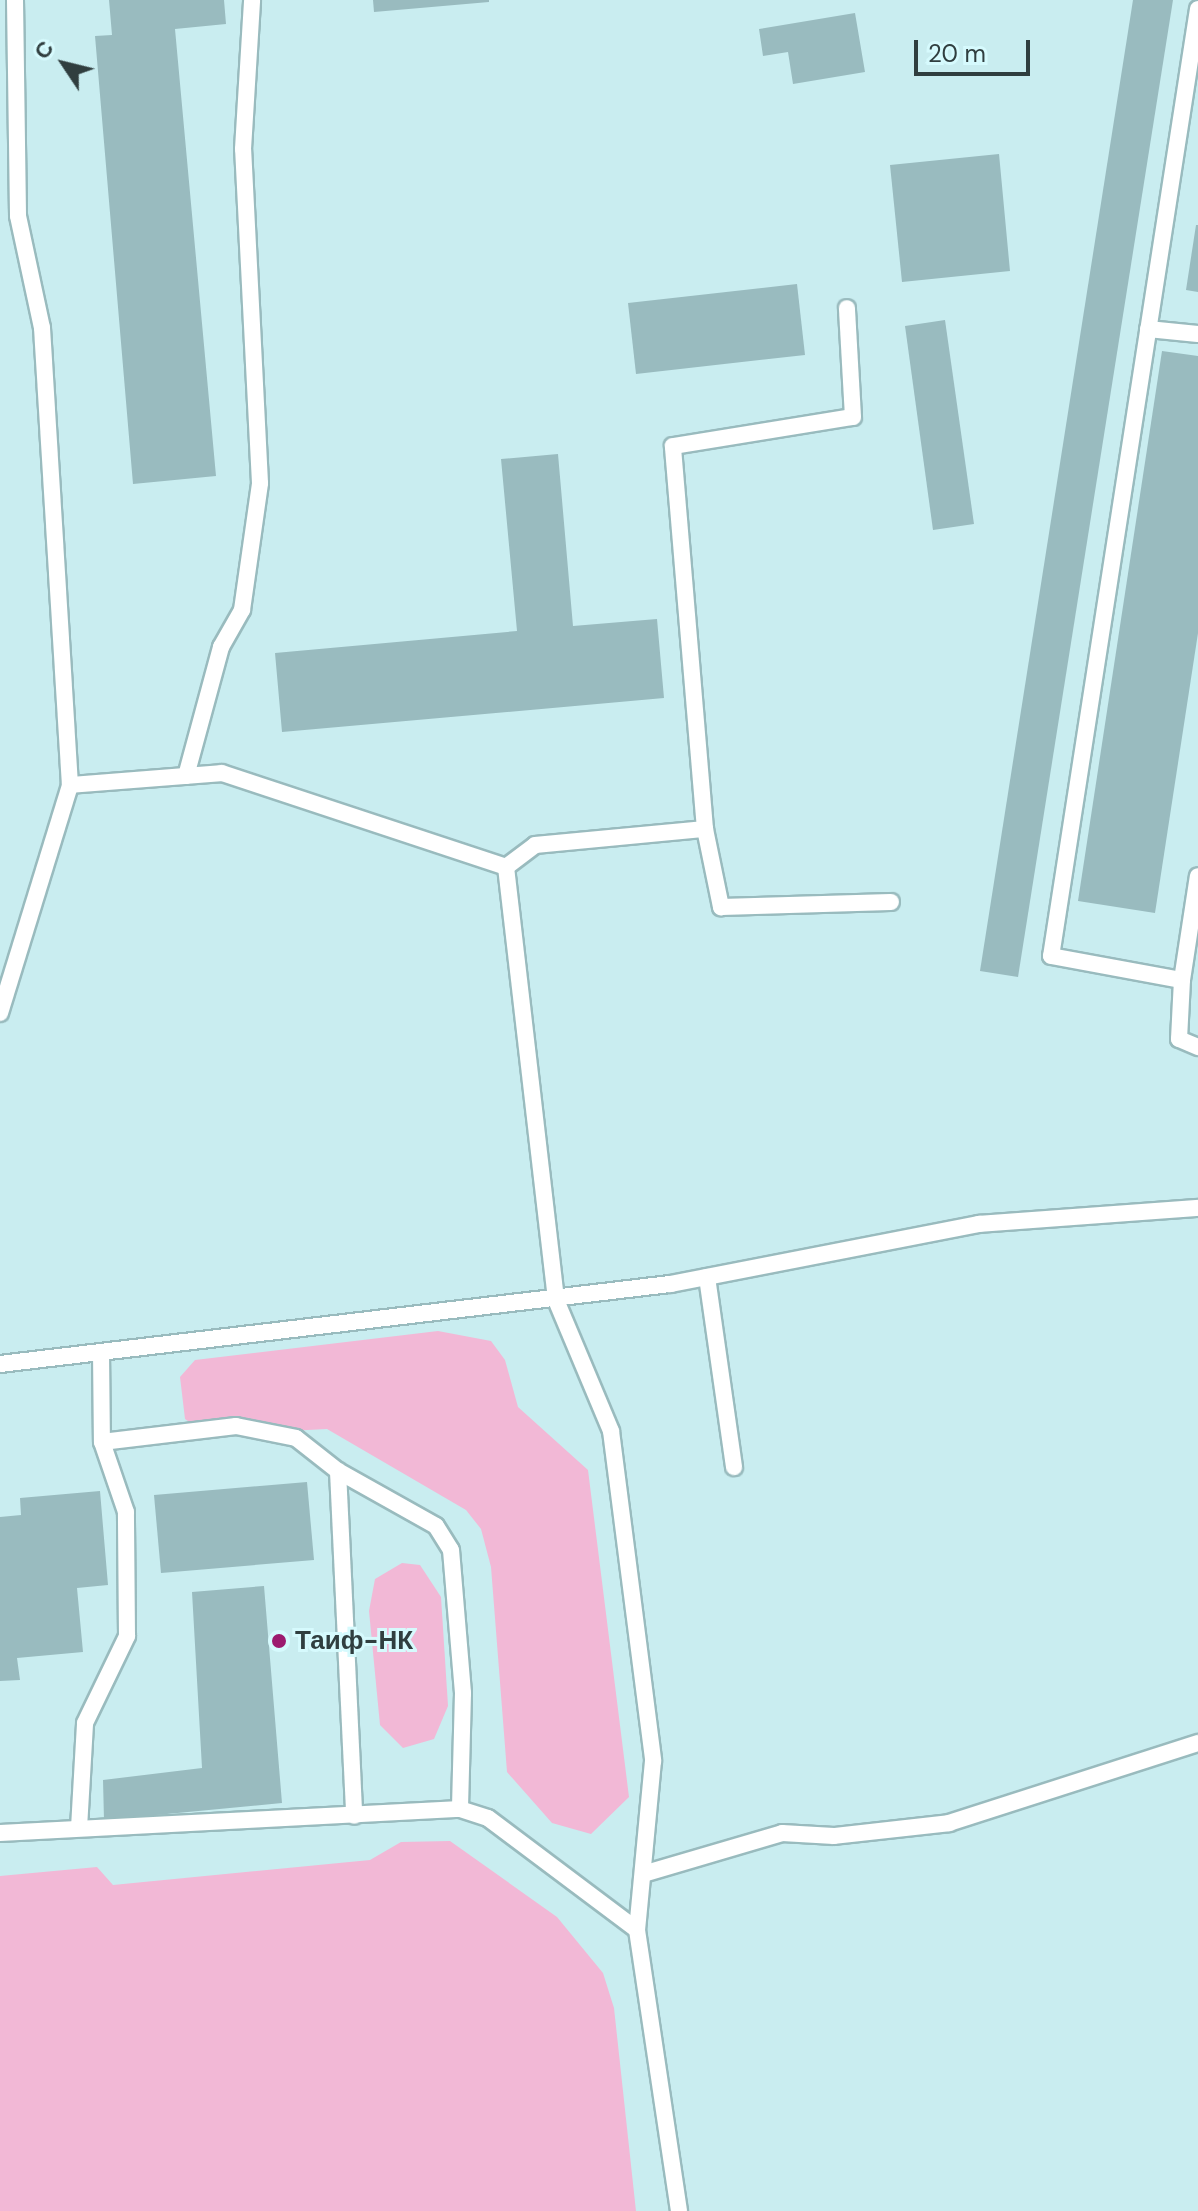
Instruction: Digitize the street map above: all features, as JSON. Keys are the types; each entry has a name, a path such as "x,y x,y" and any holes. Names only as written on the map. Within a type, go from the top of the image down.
{"lane":[{"path":"0,1013 70,785 42,328 18,216 15,0"},
{"path":"186,776 221,647 242,610 260,483 243,149 252,0"},
{"path":"1182,980 1051,956 1198,9"},
{"path":"847,308 853,417 673,446 705,829 721,907 891,902"},
{"path":"1148,329 1198,334"},
{"path":"70,785 222,773 506,867"},
{"path":"506,867 535,845 705,829"},
{"path":"506,867 556,1300 611,1431 653,1761 637,1930 679,2211"},
{"path":"1198,876 1182,980 1179,1039 1198,1047"},
{"path":"0,1364 556,1300 707,1277 979,1224 1198,1208"},
{"path":"707,1277 734,1467"},
{"path":"79,1828 85,1723 127,1636 126,1512 102,1442 101,1352"},
{"path":"102,1442 236,1426 296,1438 338,1471 436,1526 451,1550 463,1693 460,1809"},
{"path":"338,1471 354,1816"},
{"path":"643,1874 782,1833 834,1836 949,1823 1198,1743"},
{"path":"0,1833 460,1809 488,1818 637,1930"}],"shaded area":[{"path":"438,1331 491,1341 505,1360 518,1407 588,1470 629,1797 591,1834 552,1823 507,1772 491,1567 481,1529 466,1510 327,1429 209,1435 185,1419 180,1377 195,1360"},
{"path":"402,1563 420,1565 441,1597 448,1706 434,1739 403,1748 380,1725 369,1611 375,1579"},
{"path":"450,1841 557,1917 603,1973 614,2008 636,2211 0,2211 0,1876 97,1867 113,1885 370,1860 401,1842"}],"building":[{"path":"109,0 224,0 226,24 175,29 216,476 133,484 95,36 112,35"},
{"path":"373,0 489,0 489,2 374,12"},
{"path":"1133,0 1173,0 1018,977 980,971"},
{"path":"855,13 865,72 793,84 788,52 763,56 759,29"},
{"path":"999,154 1010,271 902,282 890,165"},
{"path":"1198,225 1198,292 1186,290"},
{"path":"797,284 805,355 636,374 628,303"},
{"path":"945,320 974,524 933,530 905,326"},
{"path":"1162,351 1198,356 1198,633 1155,913 1078,901"},
{"path":"558,454 573,626 657,619 664,698 282,732 275,653 517,631 501,459"},
{"path":"307,1482 314,1560 161,1573 154,1495"},
{"path":"100,1491 108,1585 77,1588 83,1652 17,1658 20,1680 0,1681 0,1517 21,1515 20,1498"},
{"path":"264,1586 282,1803 104,1820 103,1780 202,1768 192,1592"}],"place":[{"name":"Таиф-НК","path":"279,1641"}]}
